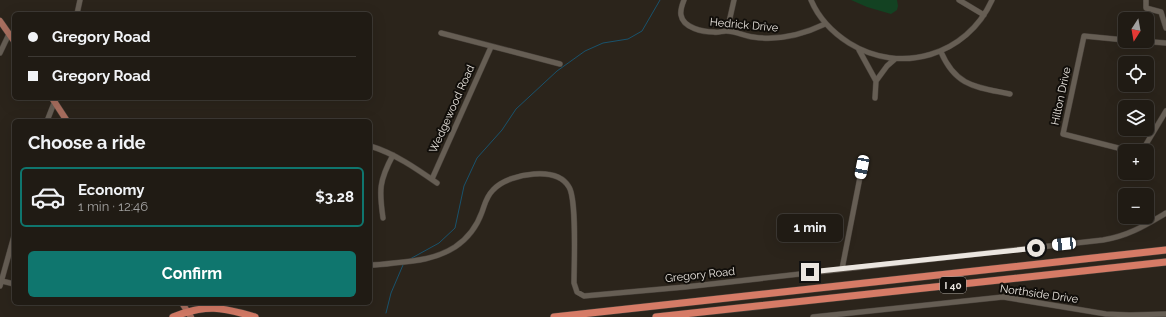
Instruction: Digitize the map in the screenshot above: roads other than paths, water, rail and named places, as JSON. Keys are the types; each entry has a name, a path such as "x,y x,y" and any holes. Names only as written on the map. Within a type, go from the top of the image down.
{"highway":[{"name":"I 40","path":"554,317 1166,250"},
{"name":"I 40","path":"656,317 1166,262"},
{"path":"173,317 189,314 206,308 222,308 255,317"}],"main road":[{"path":"0,21 12,38"},
{"path":"55,100 65,119"},
{"path":"183,305 189,314"}],"street":[{"path":"77,12 80,0"},
{"name":"Hedrick Drive","path":"684,0 681,9 681,16 685,23 705,32 716,33 727,31 753,37 780,38 810,31 825,24"},
{"path":"727,31 734,0"},
{"path":"811,0 825,24 841,38 859,49 879,57 895,59 923,56 941,52 961,39 974,28 984,15 992,0"},
{"path":"959,0 984,15"},
{"path":"1146,0 1146,8 1160,12 1166,28"},
{"path":"0,53 9,34"},
{"path":"441,34 560,64"},
{"name":"Hilton Drive","path":"1118,39 1084,36 1063,134 1118,148"},
{"path":"1154,42 1166,43"},
{"name":"Wedgewood Road","path":"432,179 491,47"},
{"path":"859,49 876,81 875,98"},
{"path":"941,52 946,64 954,74 964,82 1010,94"},
{"path":"876,81 887,66 895,59"},
{"path":"48,119 54,100"},
{"path":"1146,144 1166,111"},
{"path":"372,147 393,155 437,183"},
{"path":"383,218 380,189 382,178 393,155"},
{"path":"842,269 862,167"},
{"name":"Gregory Road","path":"372,265 430,259 444,254 456,246 472,230 483,211 488,195 494,189 507,181 521,176 535,174 550,174 558,176 570,187 574,213 575,288 577,292 584,296 677,288 1103,240 1133,232 1166,213"},
{"path":"0,286 12,244"},
{"path":"2,281 12,284"},
{"name":"Northside Drive","path":"813,317 1003,297 1106,314 1130,315 1164,313"}],"waterway":[{"path":"410,259 439,243 455,228 464,186 477,158 502,130 516,109 557,71 585,51 603,43 628,39 642,31 660,0"},
{"path":"386,313 391,293 403,265"}]}
